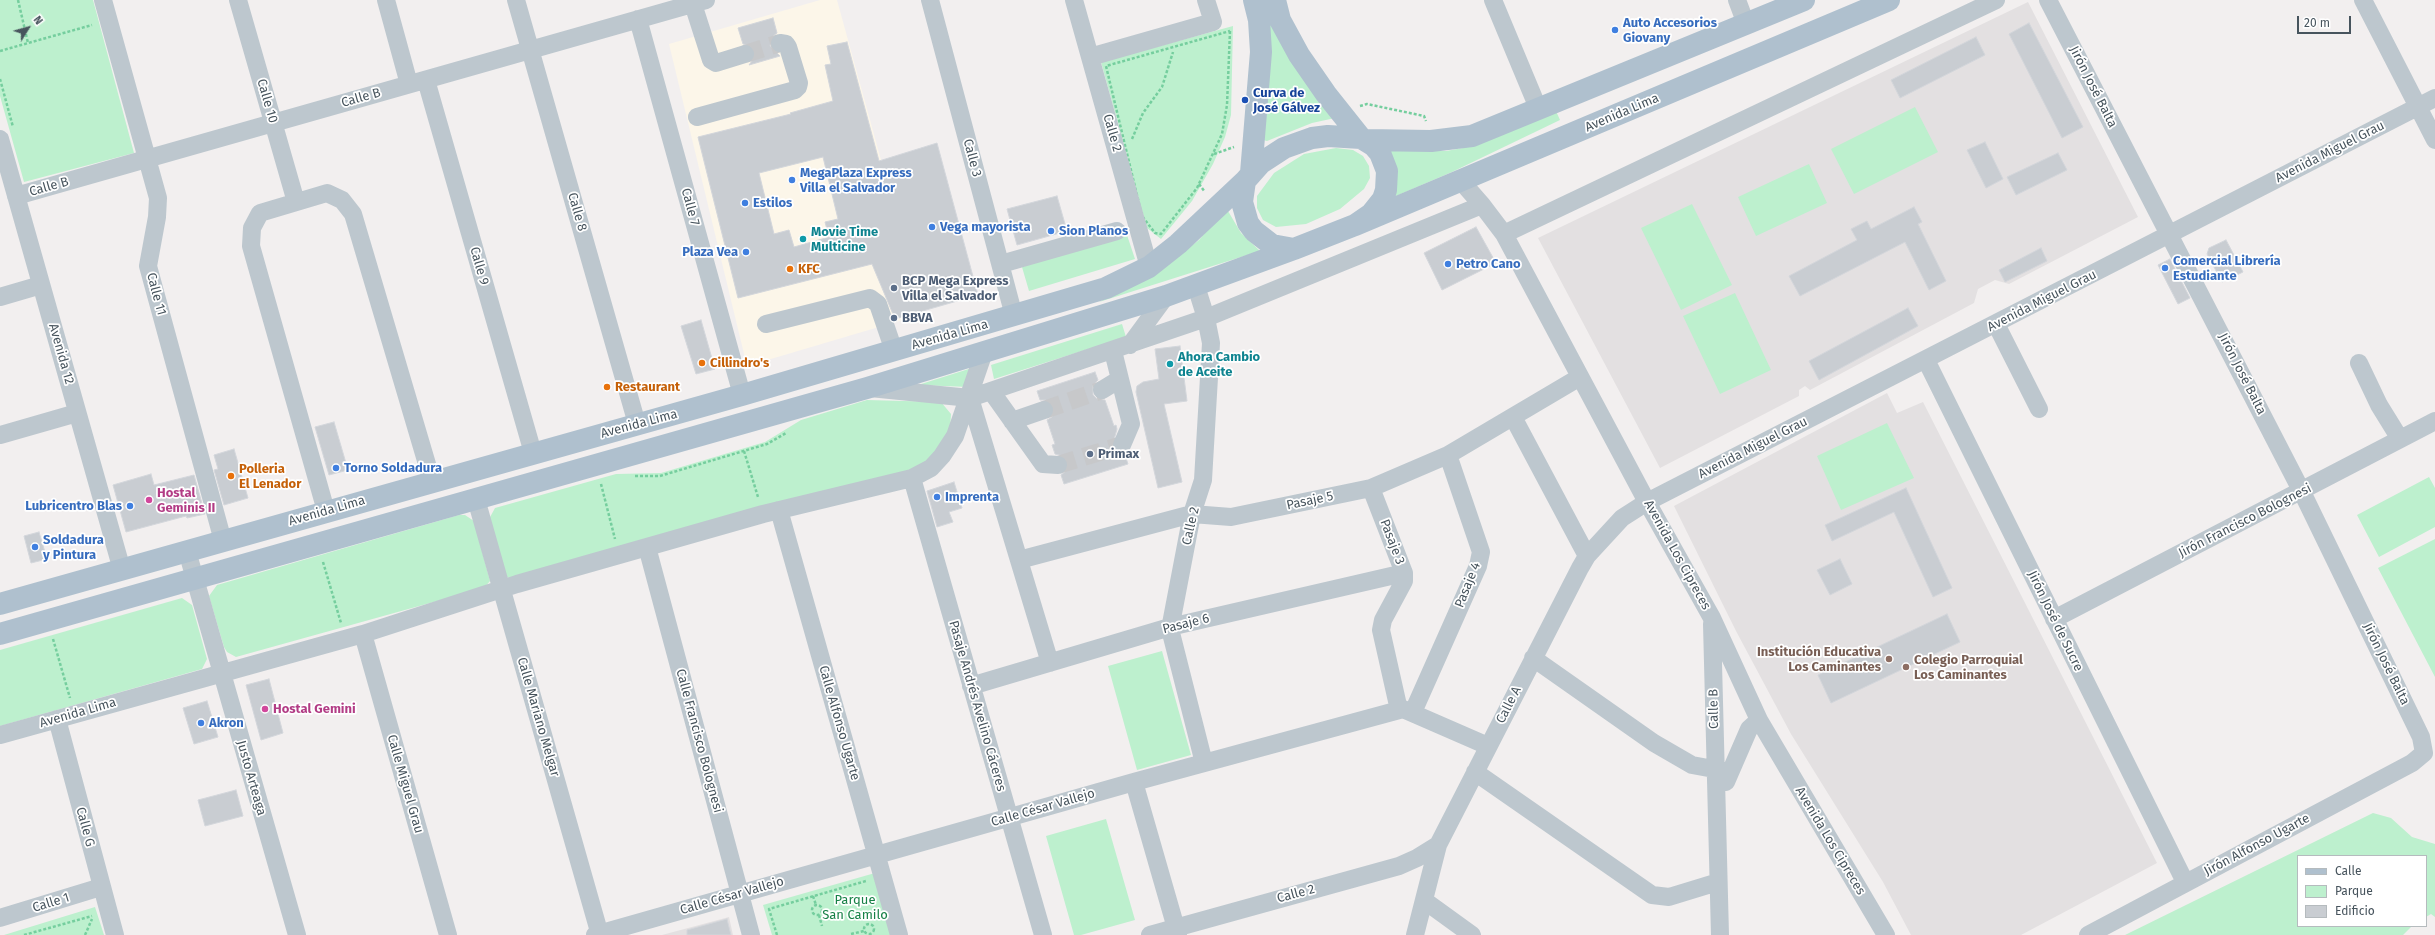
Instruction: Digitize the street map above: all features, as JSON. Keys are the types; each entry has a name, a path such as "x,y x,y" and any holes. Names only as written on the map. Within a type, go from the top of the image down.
{"main road":[{"path":"1254,0 1259,20 1261,52 1248,177 1242,202 1248,223 1254,232 1272,245 1294,249 1355,226 1378,207 1386,190 1387,171 1385,162 1380,153 1364,139 1326,94 1299,55 1280,20 1274,0"},
{"path":"1248,177 1272,155 1297,142 1328,136 1364,139 1432,141 1472,136 1804,0"},
{"name":"Avenida Lima","path":"1355,226 1889,0"},
{"name":"Avenida Lima","path":"0,604 432,481 742,395 1106,288 1149,267 1178,244 1248,177"},
{"name":"Avenida Lima","path":"0,634 867,388 1166,296 1294,249"}],"street":[{"name":"Calle 11","path":"103,0 158,198 158,217 148,266 223,541"},
{"name":"Calle 10","path":"238,0 296,202"},
{"name":"Calle 9","path":"386,0 418,82 533,453"},
{"name":"Calle 8","path":"516,0 637,424"},
{"name":"Calle 3","path":"930,0 1014,316"},
{"name":"Calle 2","path":"1074,0 1149,267"},
{"path":"1090,57 1213,22 1206,0"},
{"path":"1493,0 1538,108"},
{"path":"1737,0 1746,24"},
{"path":"1504,234 1996,0"},
{"name":"Jirón José Balta","path":"2048,0 2302,492 2421,737 2424,753"},
{"path":"2363,0 2435,140"},
{"name":"Calle B","path":"16,196 638,19 656,7 699,2"},
{"path":"699,2 713,62 745,54"},
{"name":"Calle 7","path":"638,19 742,395"},
{"path":"696,117 798,87 799,83 788,47 786,44 780,44"},
{"name":"Avenida Miguel Grau","path":"1647,502 2435,98"},
{"name":"Avenida 12","path":"7,136 16,196 122,570"},
{"name":"Avenida Los Cipreces","path":"1461,181 1504,234 1647,502 1712,618 1759,720 1886,935"},
{"path":"326,512 251,246 252,228 260,213 296,202 327,193 342,200 353,214 432,481"},
{"path":"867,388 970,398 1113,351 1206,318 1482,205"},
{"path":"1000,264 1117,231"},
{"path":"0,297 41,285"},
{"name":"Calle 2","path":"1196,286 1206,318 1211,343 1203,480 1192,514 1170,627 1204,762"},
{"path":"1130,345 1166,296"},
{"path":"766,324 870,298 878,304 894,351"},
{"path":"1996,324 2039,409"},
{"path":"1113,351 1131,424 1122,445"},
{"name":"Avenida Lima","path":"0,735 221,672 363,634 502,588 771,512 912,478 931,468 942,456 955,436 970,398 984,352"},
{"name":"Jirón José de Sucre","path":"1926,360 2185,882"},
{"path":"2359,363 2378,405 2400,439"},
{"name":"Pasaje 5","path":"1019,560 1192,514 1231,517 1371,488 1448,455 1580,377"},
{"path":"1102,390 1120,379"},
{"path":"991,391 1043,464 1058,465"},
{"path":"970,398 1050,662"},
{"path":"1012,421 1044,410"},
{"path":"0,436 77,413"},
{"path":"1513,417 1587,556"},
{"name":"Jirón Francisco Bolognesi","path":"2054,619 2302,492 2435,421"},
{"name":"Pasaje 4","path":"1406,711 1478,566 1481,552 1448,455"},
{"name":"Pasaje Andrés Avelino Cáceres","path":"912,478 1043,935"},
{"name":"Pasaje 3","path":"1371,488 1404,573 1404,581 1383,620 1381,630 1406,711"},
{"name":"Calle Mariano Melgar","path":"476,499 599,935"},
{"name":"Calle A","path":"1415,935 1425,901 1438,845 1533,658 1587,556 1622,518 1647,502"},
{"name":"Calle Alfonso Ugarte","path":"771,512 876,855 898,935"},
{"name":"Calle Francisco Bolognesi","path":"647,547 751,935"},
{"name":"Justo Arteaga","path":"187,551 297,935"},
{"name":"Pasaje 6","path":"971,686 1170,627 1404,573"},
{"name":"Calle B","path":"1712,618 1723,770 1716,801 1720,935"},
{"name":"Calle Miguel Grau","path":"363,634 448,935"},
{"path":"1533,658 1654,743 1692,765 1723,770"},
{"path":"1406,711 1488,746"},
{"name":"Calle César Vallejo","path":"599,935 1204,762 1406,711"},
{"name":"Calle G","path":"56,719 115,935"},
{"name":"Calle B","path":"1723,770 1749,730 1759,720"},
{"name":"Jirón Alfonso Ugarte","path":"2088,935 2185,882 2412,763 2424,753"},
{"path":"1475,772 1652,895 1669,896 1718,882"},
{"path":"1134,782 1177,931"},
{"name":"Calle 2","path":"1150,935 1177,931 1399,866 1418,858 1438,845"},
{"name":"Calle 1","path":"0,918 101,887"},
{"path":"1425,901 1472,935"}],"path":[{"path":"18,0 28,43"},
{"path":"92,18 96,32"},
{"path":"0,51 94,24"},
{"path":"1230,31 1227,105 1222,134 1196,188 1161,234 1155,233 1142,216 1106,66 1174,48 1230,31"},
{"path":"1131,141 1143,113 1162,87 1174,48"},
{"path":"0,79 7,136"},
{"path":"1127,153 1129,147"},
{"path":"631,476 660,476 767,444 793,429"},
{"path":"744,451 771,512"},
{"path":"606,480 600,482 620,555"},
{"path":"315,562 330,558"},
{"path":"322,560 346,638"},
{"path":"50,632 74,714"},
{"path":"777,935 769,908 874,879"},
{"path":"813,896 816,905 819,905 822,909 819,915 822,926"},
{"path":"816,905 811,910 814,914 819,915"},
{"path":"24,935 93,915"},
{"path":"851,934 864,931 871,934 874,932 874,927 868,924 864,927 864,931"}],"shaded area":[{"path":"820,0 837,0 922,309 916,316 754,364 745,358 669,44"},
{"path":"2028,2 2138,217 2009,284 1995,280 1978,289 1974,303 1810,390 1805,386 1799,390 1799,396 1660,468 1538,238"},
{"name":"Colegio Parroquial Los Caminantes","path":"1887,393 1897,413 1923,402 2157,863 2021,935 1911,935 1883,882 1791,734 1736,631 1674,506"},
{"path":"729,917 733,935 662,935"}],"green space":[{"path":"0,0 93,0 134,153 24,182 0,96"},
{"path":"1267,0 1335,118 1312,123 1267,141 1263,140"},
{"path":"1233,26 1231,115 1225,137 1213,164 1192,201 1161,239 1147,228 1101,62"},
{"path":"1915,107 1938,152 1854,194 1831,149"},
{"path":"1556,111 1560,120 1452,172 1396,196 1394,195 1390,150 1446,151 1463,148 1484,142"},
{"path":"1336,148 1353,150 1363,156 1369,166 1370,178 1364,189 1340,209 1306,224 1276,227 1263,220 1257,208 1257,196 1274,173 1304,154"},
{"path":"1809,164 1827,203 1756,236 1738,197"},
{"path":"1692,204 1732,285 1681,310 1641,228"},
{"path":"1228,211 1241,233 1260,251 1099,302 1158,271 1199,240 1223,212"},
{"path":"1127,235 1135,259 1029,291 1022,267"},
{"path":"1735,293 1771,370 1720,394 1683,316"},
{"path":"1122,324 1126,337 994,379 991,365"},
{"path":"975,367 969,387 918,385"},
{"path":"867,400 941,402 951,414 950,431 928,461 917,468 513,580 507,577 489,519 495,508 616,474 661,473 765,442 801,420"},
{"path":"1887,423 1914,478 1841,510 1817,456"},
{"path":"2429,477 2435,488 2435,527 2379,557 2357,515"},
{"path":"459,515 465,515 474,521 490,581 484,588 236,657 227,652 224,647 209,596 217,585"},
{"path":"2435,539 2435,677 2378,568"},
{"path":"182,598 192,605 207,659 202,669 0,726 0,650"},
{"path":"1162,651 1191,755 1137,770 1108,666"},
{"path":"2373,813 2391,818 2412,837 2435,844 2435,917 2431,914 2427,916 2427,855 2297,855 2297,927 2411,927 2403,935 2125,935"},
{"path":"1106,819 1135,920 1081,935 1074,935 1046,836"},
{"name":"Parque San Camilo","path":"875,873 893,935 772,935 763,905"},
{"path":"95,907 104,935 4,935"}],"building":[{"path":"773,18 777,33 772,37 770,46 780,56 749,65 755,57 755,51 752,46 743,44 738,28"},
{"path":"2029,23 2083,127 2062,138 2009,34"},
{"path":"1976,37 1985,55 1900,98 1891,80"},
{"path":"847,42 879,161 937,143 978,295 895,319 872,264 738,298 698,137 791,114 790,113 833,101 825,65 831,64 827,46","holes":["823,157 838,219 825,222 829,237 794,247 789,230 774,234 759,173"]},
{"path":"1985,142 2003,179 1986,188 1967,150"},
{"path":"2058,153 2067,170 2016,195 2007,177"},
{"path":"1057,196 1067,231 1017,245 1007,209"},
{"path":"1914,207 1922,222 1918,224 1946,281 1929,290 1905,242 1800,296 1789,276 1857,240 1851,229 1867,221 1871,229"},
{"path":"1476,227 1496,263 1442,290 1424,253"},
{"path":"2226,240 2243,272 2222,282 2207,254 2209,248"},
{"path":"2041,248 2047,261 2005,282 1999,270"},
{"path":"2170,259 2190,298 2178,304 2158,265"},
{"path":"1908,308 1918,326 1819,380 1809,361"},
{"path":"701,320 715,369 696,374 681,326"},
{"path":"1180,346 1187,401 1164,404 1182,482 1158,488 1136,392 1137,386 1143,382 1159,379 1155,349"},
{"path":"1095,372 1098,380 1093,385 1093,395 1097,399 1105,400 1114,426 1116,425 1117,429 1112,447 1118,454 1125,455 1128,464 1064,484 1061,475 1067,470 1068,461 1063,456 1055,454 1052,445 1055,444 1047,420 1052,417 1054,407 1046,400 1040,400 1037,391"},
{"path":"334,422 348,470 329,475 315,427"},
{"name":"Polleria El Lenador","path":"234,449 248,498 224,505 214,470 218,469 214,455"},
{"path":"151,474 154,485 194,475 205,514 187,518 186,516 126,532 113,485"},
{"path":"954,482 962,508 949,512 953,522 937,527 927,491"},
{"path":"1906,488 1952,588 1933,597 1894,512 1832,541 1825,525"},
{"name":"Soldadura y Pintura","path":"39,532 47,559 31,563 24,536"},
{"path":"1840,559 1852,584 1830,595 1817,570"},
{"name":"Institución Educativa Los Caminantes","path":"1947,614 1960,642 1831,703 1818,675"},
{"name":"Hostal Gemini","path":"269,679 283,733 261,740 246,685"},
{"name":"Akron","path":"207,701 218,737 194,744 183,708"},
{"path":"236,790 243,816 205,826 198,800"},
{"path":"727,919 731,935 687,935 687,930"}],"tunnel":[{"path":"745,54 780,43"},
{"path":"1044,410 1102,390"},
{"path":"1058,465 1122,445"}],"place":[{"name":"Auto Accesorios Giovany","path":"1615,30"},
{"name":"Curva de José Gálvez","path":"1245,100"},
{"name":"MegaPlaza Express Villa el Salvador","path":"792,180"},
{"name":"Estilos","path":"745,203"},
{"name":"Vega mayorista","path":"932,227"},
{"name":"Sion Planos","path":"1051,231"},
{"name":"Movie Time Multicine","path":"803,239"},
{"name":"Plaza Vea","path":"746,252"},
{"name":"Petro Cano","path":"1448,264"},
{"name":"Comercial Librería Estudiante","path":"2165,268"},
{"name":"KFC","path":"790,269"},
{"name":"BCP Mega Express Villa el Salvador","path":"894,288"},
{"name":"BBVA","path":"894,318"},
{"name":"Cillindro's","path":"702,363"},
{"name":"Ahora Cambio de Aceite","path":"1170,364"},
{"name":"Restaurant","path":"607,387"},
{"name":"Primax","path":"1090,454"},
{"name":"Torno Soldadura","path":"336,468"},
{"name":"Polleria El Lenador","path":"231,476"},
{"name":"Imprenta","path":"937,497"},
{"name":"Hostal Geminis II","path":"149,500"},
{"name":"Lubricentro Blas","path":"130,506"},
{"name":"Soldadura y Pintura","path":"35,547"},
{"name":"Institución Educativa Los Caminantes","path":"1889,659"},
{"name":"Colegio Parroquial Los Caminantes","path":"1906,667"},
{"name":"Hostal Gemini","path":"265,709"},
{"name":"Akron","path":"201,723"}]}
